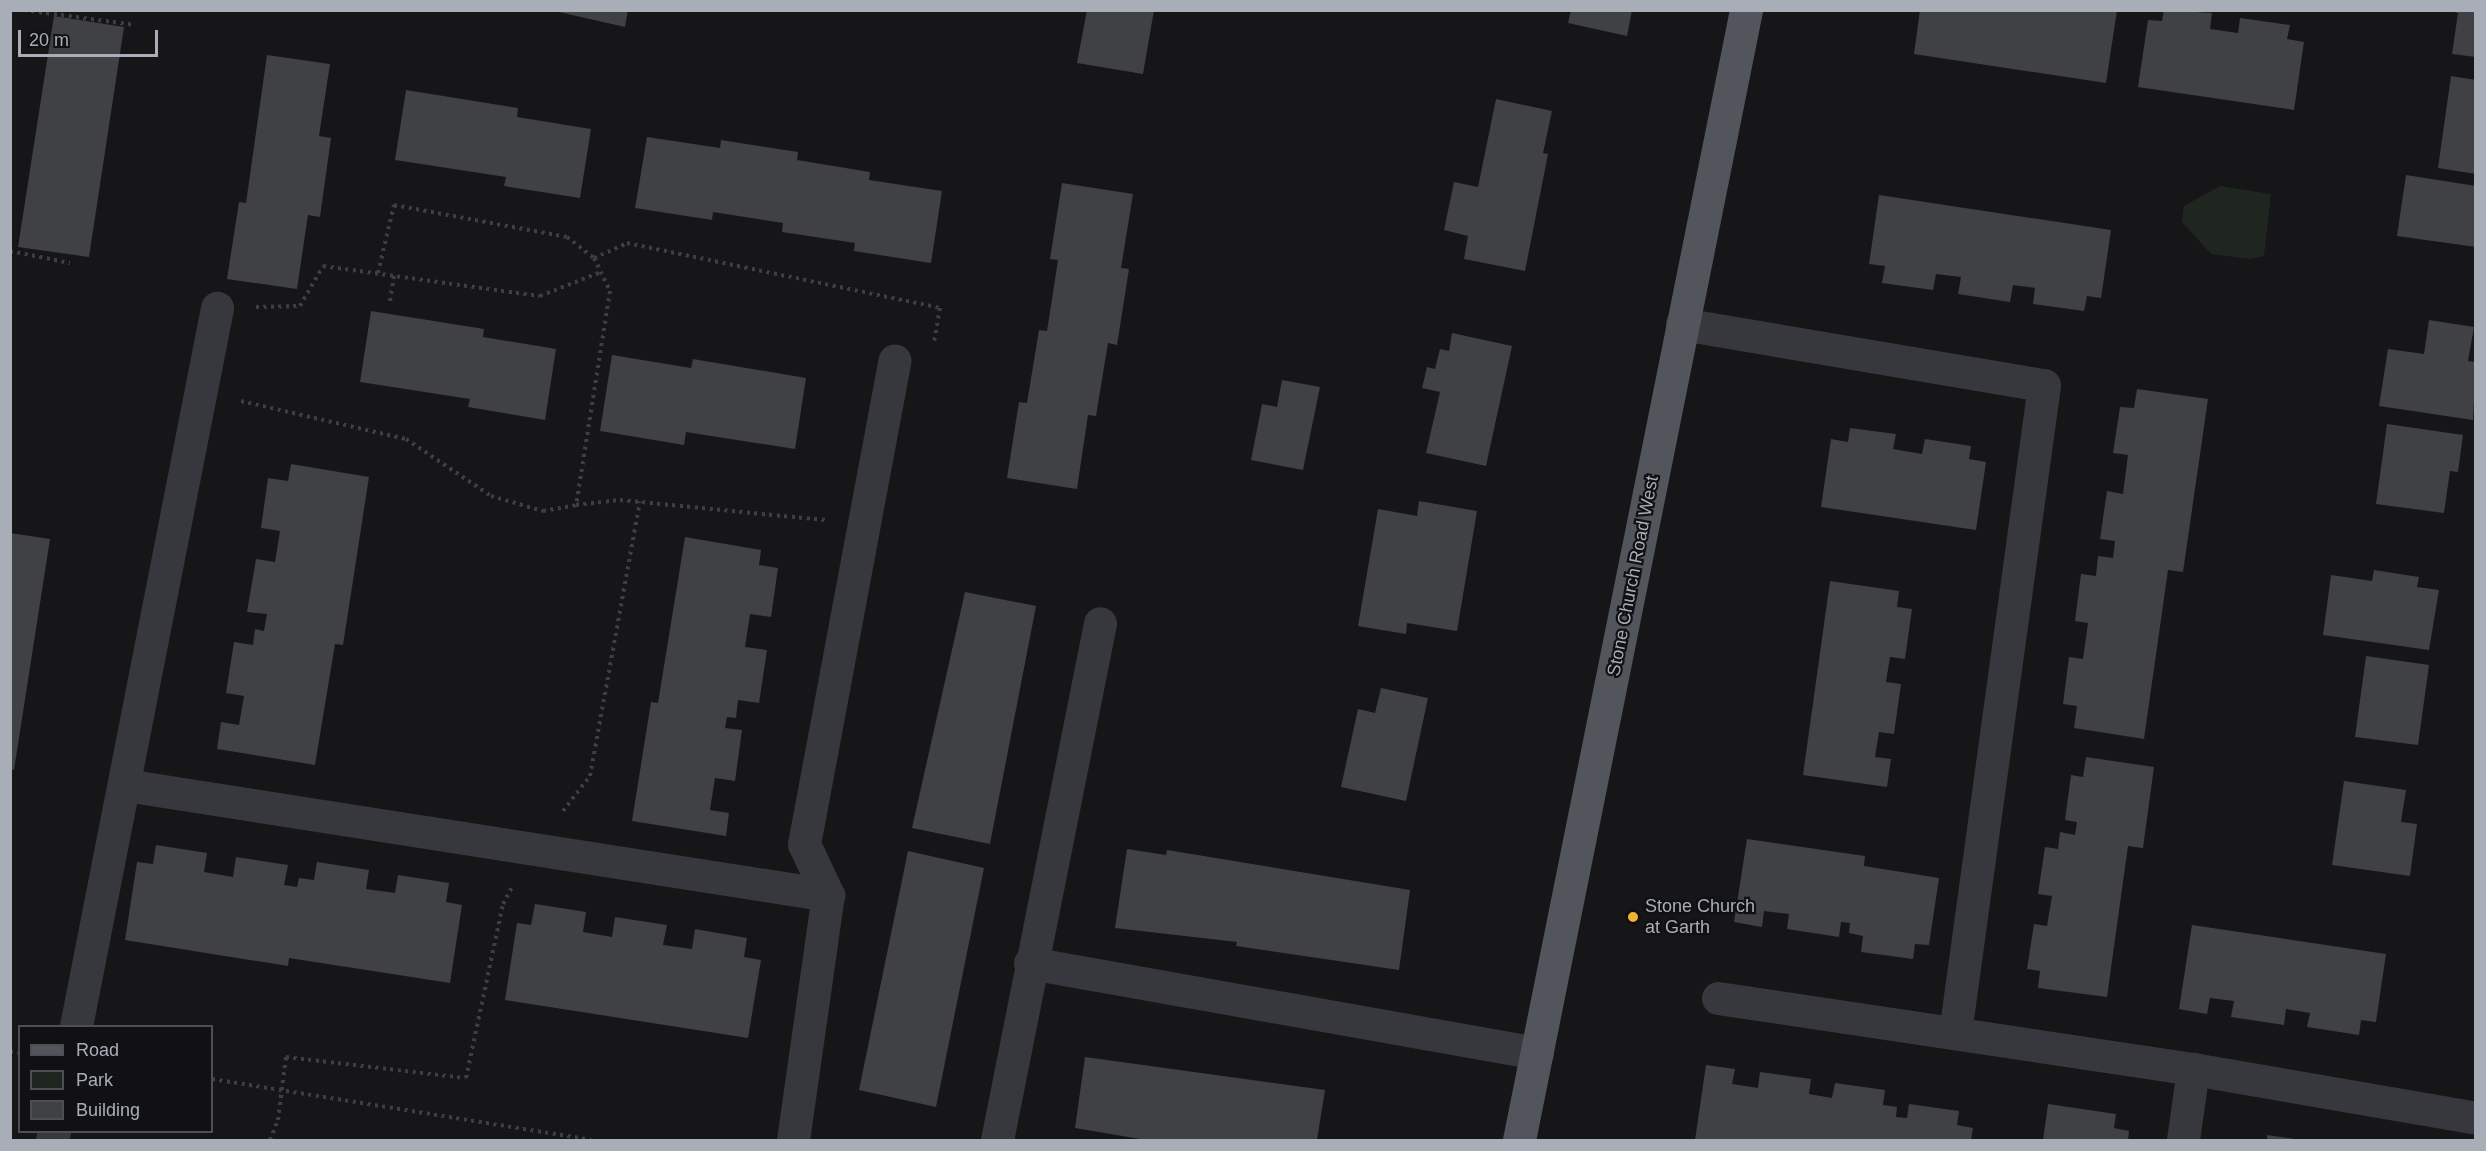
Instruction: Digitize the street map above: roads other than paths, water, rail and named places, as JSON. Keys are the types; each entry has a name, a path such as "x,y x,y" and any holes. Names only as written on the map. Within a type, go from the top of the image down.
{"main road":[{"name":"Stone Church Road West","path":"1519,1140 1746,10"}],"lane":[{"path":"76,1025 125,786 217,308"},
{"path":"1682,324 2044,385 1955,1033"},
{"path":"793,1140 828,895 804,844 866,524 895,360"},
{"path":"997,1140 1030,963 1100,622"},
{"path":"125,786 828,895"},
{"path":"1030,963 1537,1053"},
{"path":"1718,998 2193,1069 2475,1118"},
{"path":"2183,1140 2193,1069"}],"place":[{"name":"Stone Church at Garth","path":"1633,917"}]}
